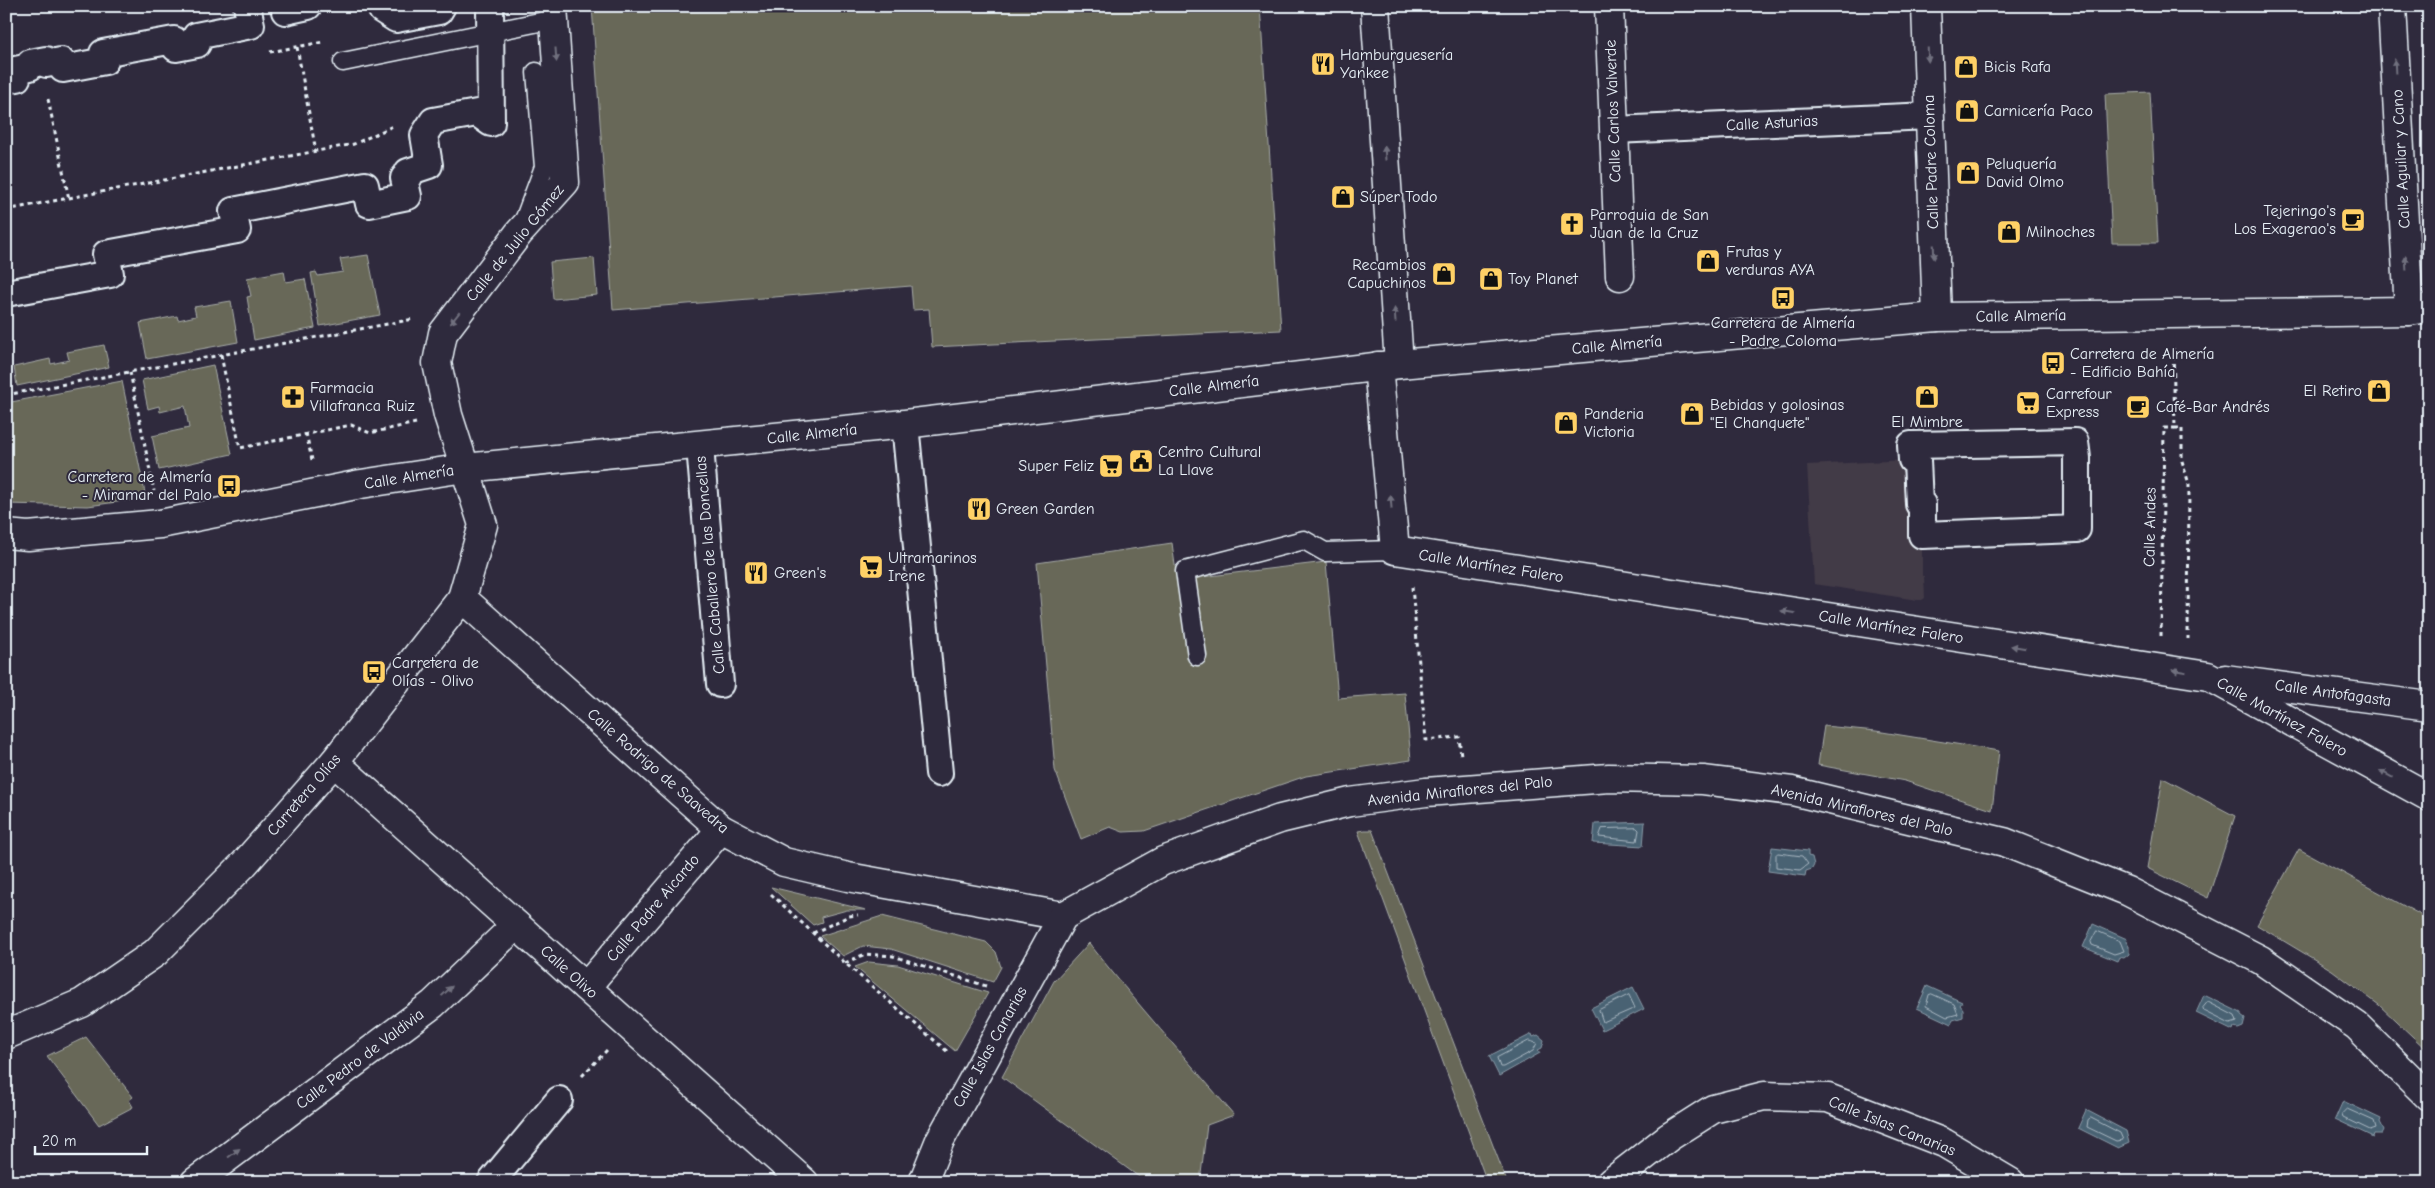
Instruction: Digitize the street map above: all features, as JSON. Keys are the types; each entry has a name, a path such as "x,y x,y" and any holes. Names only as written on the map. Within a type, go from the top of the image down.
{"street":[{"path":"6,80 17,78 15,70 30,67 30,63 46,60 46,64 62,61 63,69 105,61 103,53 119,50 174,40 176,48 197,44 196,36 251,25 248,6"},
{"path":"285,6 285,11 308,6"},
{"path":"381,6 382,10 396,20 439,11 442,6"},
{"path":"6,293 110,274 106,254 237,230 233,211 365,185 369,204 408,196 404,178 409,177 408,172 429,166 424,135 433,121 477,113 491,123 490,6"},
{"path":"1375,6 1396,550"},
{"name":"Calle Carlos Valverde","path":"1609,6 1620,276"},
{"name":"Calle Padre Coloma","path":"1926,6 1938,318"},
{"name":"Calle Aguilar y Cano","path":"2392,6 2419,310"},
{"name":"Calle de Julio Gómez","path":"465,468 448,415 437,363 444,333 520,233 565,182 554,13"},
{"name":"Calle Asturias","path":"1614,130 1930,116"},
{"name":"Calle Almería","path":"6,534 28,536 160,524 361,484 465,468 905,424 1389,365 1938,318 2419,310"},
{"path":"905,424 939,773"},
{"path":"2075,442 2077,458 2077,529 1922,535 1922,504 1919,504 1916,460 1912,460 1911,444 2075,442"},
{"name":"Calle Caballero de las Doncellas","path":"700,446 720,684"},
{"name":"Carretera Olías","path":"6,1035 82,1003 155,953 244,864 334,762 462,598 484,524 465,468"},
{"name":"Calle Martínez Falero","path":"1396,550 2208,676 2429,797"},
{"name":"Calle Rodrigo de Saavedra","path":"462,598 720,829 784,862 848,877 1063,916"},
{"name":"Calle Antofagasta","path":"2208,676 2429,706"},
{"name":"Calle Olivo","path":"334,762 804,1182"},
{"name":"Avenida Miraflores del Palo","path":"1063,916 1163,861 1280,819 1350,802 1426,792 1609,778 1702,780 1792,791 2004,842 2127,891 2261,960 2358,1026 2429,1097"},
{"name":"Calle Padre Aicardo","path":"586,987 720,829"},
{"name":"Calle Islas Canarias","path":"923,1182 940,1140 1063,916"},
{"name":"Calle Pedro de Valdivia","path":"195,1182 433,1004 516,925"},
{"name":"Calle Islas Canarias","path":"1611,1182 1669,1137 1713,1109 1764,1096 1828,1098 1944,1143 2010,1182"},
{"path":"491,1182 559,1100"}],"lane":[{"path":"343,62 490,33 554,13"},
{"path":"520,233 544,167 536,72"},
{"name":"Calle Martínez Falero","path":"1197,656 1185,572 1304,540 1325,552 1396,550"}],"path":[{"path":"297,46 316,152"},
{"path":"47,94 69,198"},
{"path":"6,210 354,144 397,124"},
{"path":"6,395 461,310"},
{"path":"2172,315 2175,428 2182,428 2182,461 2189,484 2188,641"},
{"path":"221,355 240,448 351,425 370,433 448,415"},
{"path":"130,372 160,524"},
{"name":"Calle Andes","path":"2161,638 2164,428 2175,428"},
{"path":"1411,578 1426,740 1459,737 1462,763"},
{"path":"769,892 845,963 956,1059"},
{"path":"812,933 849,916 866,913"},
{"path":"845,963 865,954 893,956 996,989"},
{"path":"559,1100 629,1026"}],"shaded area":[{"path":"1907,460 1922,536 1922,576 1924,576 1925,598 1917,600 1814,584 1807,465"}],"green space":[{"path":"592,6 1260,6 1281,330 932,347 929,309 913,310 911,286 613,310"},
{"path":"2150,92 2158,243 2112,243 2105,94"},
{"path":"368,255 380,315 320,326 311,273 316,272 318,276 343,272 340,259"},
{"path":"594,258 597,295 553,299 550,262"},
{"path":"284,271 286,282 305,279 315,328 254,340 247,297 251,296 247,278"},
{"path":"231,301 238,342 147,359 140,323 177,316 178,320 196,316 194,307"},
{"path":"104,345 109,367 17,386 14,367 50,359 51,364 69,360 67,352"},
{"path":"213,365 232,454 159,470 152,436 189,428 185,406 160,412 159,406 148,409 142,380"},
{"path":"122,381 146,498 88,506 6,504 6,403"},
{"path":"1172,543 1177,580 1326,562 1338,698 1405,693 1411,760 1306,776 1144,831 1123,832 1110,827 1081,839 1055,770 1037,563"},
{"path":"1824,726 1876,731 1999,751 1992,810 1905,781 1818,765"},
{"path":"2163,778 2235,816 2208,898 2147,868"},
{"path":"1372,830 1507,1182 1487,1182 1358,831"},
{"path":"2299,849 2419,914 2429,927 2429,1052 2379,1005 2332,970 2257,925"},
{"path":"771,887 866,910 847,910 821,917 822,922 813,925"},
{"path":"882,916 986,942 996,952 1001,967 993,982 891,949 863,946 843,956 820,936"},
{"path":"1089,943 1234,1115 1207,1125 1200,1182 1146,1182 1002,1077 1054,981"},
{"path":"869,962 898,965 988,993 955,1051 855,967"},
{"path":"86,1037 133,1097 129,1100 133,1107 99,1125 47,1056"}],"water":[{"path":"1645,822 1643,846 1593,843 1595,824"},
{"path":"1772,847 1808,851 1808,856 1812,857 1814,865 1812,869 1806,871 1805,876 1768,871"},
{"path":"2093,924 2127,939 2129,954 2124,958 2119,957 2117,961 2083,947"},
{"path":"1927,986 1962,1002 1960,1005 1963,1009 1963,1017 1953,1020 1951,1024 1917,1008"},
{"path":"1633,987 1644,1009 1602,1030 1591,1008"},
{"path":"2204,995 2241,1013 2241,1016 2245,1019 2243,1027 2234,1028 2233,1031 2196,1013"},
{"path":"1532,1034 1533,1037 1538,1035 1544,1040 1542,1048 1538,1050 1540,1053 1499,1076 1489,1056"},
{"path":"2343,1101 2381,1119 2380,1122 2384,1130 2382,1134 2374,1134 2373,1137 2335,1119"},
{"path":"2086,1110 2126,1131 2129,1143 2118,1148 2078,1128"}],"place":[{"name":"Hamburguesería Yankee","path":"1323,64"},
{"name":"Bicis Rafa","path":"1966,67"},
{"name":"Carnicería Paco","path":"1967,111"},
{"name":"Peluquería David Olmo","path":"1968,173"},
{"name":"Súper Todo","path":"1343,197"},
{"name":"Tejeringo's Los Exagerao's","path":"2353,220"},
{"name":"Parroquia de San Juan de la Cruz","path":"1572,224"},
{"name":"Milnoches","path":"2009,232"},
{"name":"Frutas y verduras AYA","path":"1708,261"},
{"name":"Recambios Capuchinos","path":"1444,274"},
{"name":"Toy Planet","path":"1491,279"},
{"name":"Carretera de Almería - Padre Coloma","path":"1783,298"},
{"name":"Carretera de Almería - Edificio Bahía","path":"2053,363"},
{"name":"El Retiro","path":"2379,391"},
{"name":"Farmacia Villafranca Ruiz","path":"293,397"},
{"name":"El Mimbre","path":"1927,397"},
{"name":"Carrefour Express","path":"2028,403"},
{"name":"Café-Bar Andrés","path":"2138,407"},
{"name":"Bebidas y golosinas \"El Chanquete\"","path":"1692,414"},
{"name":"Panderia Victoria","path":"1566,423"},
{"name":"Centro Cultural La Llave","path":"1141,461"},
{"name":"Super Feliz","path":"1111,466"},
{"name":"Carretera de Almería - Miramar del Palo","path":"229,486"},
{"name":"Green Garden","path":"979,509"},
{"name":"Ultramarinos Irene","path":"871,567"},
{"name":"Green's","path":"756,573"},
{"name":"Carretera de Olías - Olivo","path":"374,672"}]}
